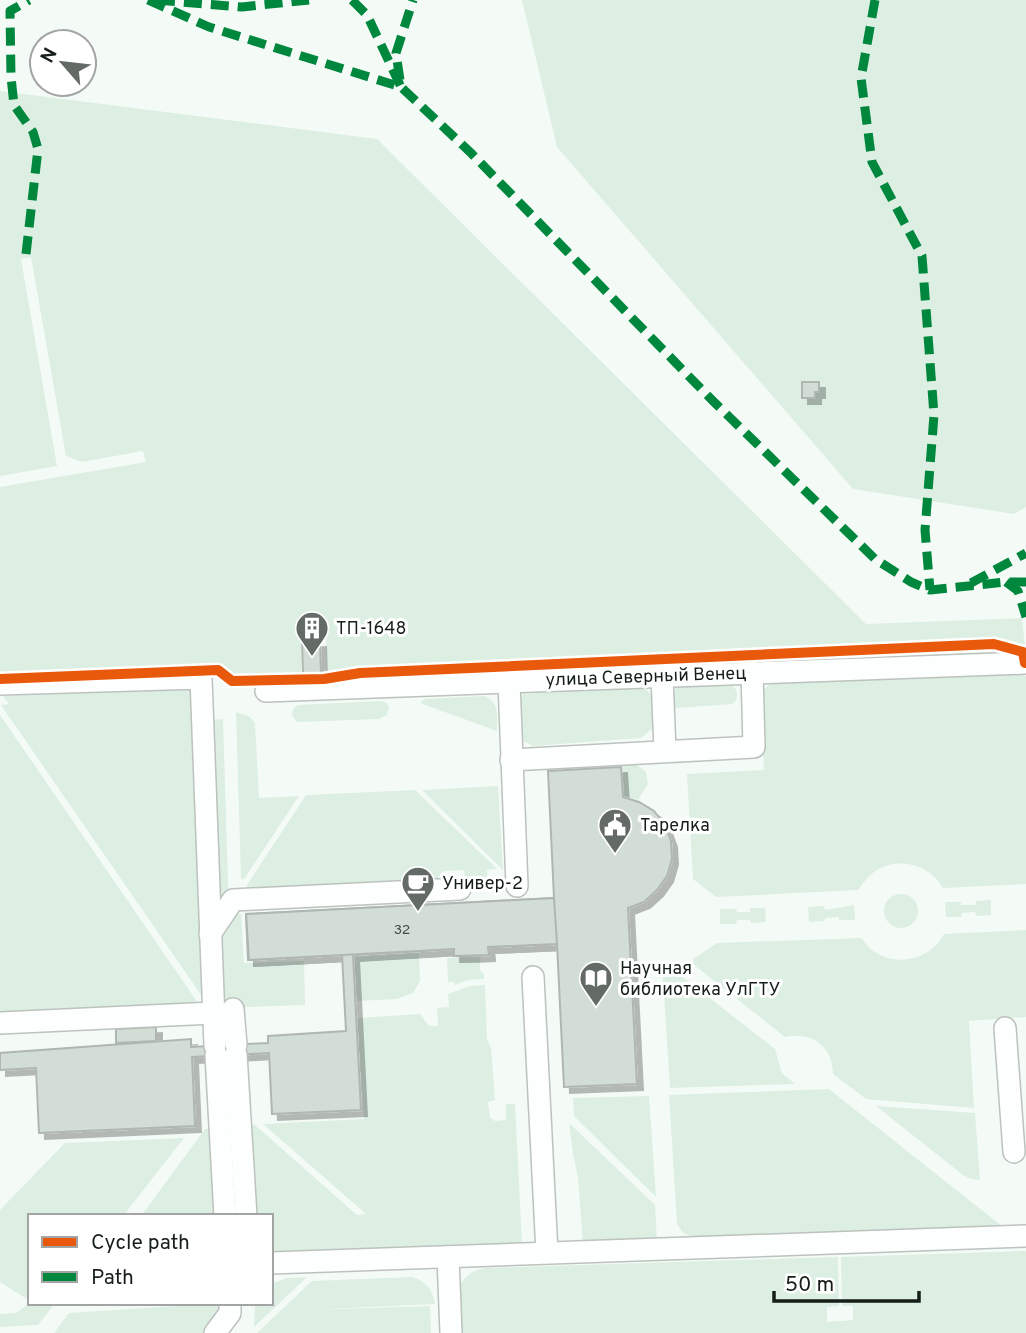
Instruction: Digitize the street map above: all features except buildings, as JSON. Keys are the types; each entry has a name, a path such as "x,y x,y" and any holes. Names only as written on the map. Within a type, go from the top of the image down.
{"lane":[{"name":"улица Северный Венец","path":"266,691 1026,663"},
{"path":"511,760 754,747 752,672"},
{"path":"662,676 665,751"},
{"path":"0,684 201,678 211,934 223,1011 246,1214"},
{"path":"509,681 517,886"},
{"path":"211,934 233,900 460,889"},
{"path":"533,977 547,1253"},
{"path":"0,1023 223,1011"},
{"path":"1005,1028 1018,1094 1014,1152"},
{"path":"225,1214 226,1050"},
{"path":"273,1263 1026,1236"},
{"path":"448,1257 451,1333"},
{"path":"215,1333 230,1313 230,1305"}],"green space":[{"path":"522,0 1026,0 1026,507 1014,514 853,489 557,147"},
{"path":"0,91 28,95 28,98 55,98 377,139 866,624 1022,618 1026,657 327,679 326,640 301,641 301,672 294,673 286,684 248,687 218,670 0,679 0,487 146,462 143,451 82,462 66,456 31,257 21,259 57,466 0,476"},
{"path":"1016,674 1026,676 1026,884 943,888 931,874 908,864 890,865 877,870 858,890 716,897 693,879 687,774 764,770 760,697 767,686 777,682"},
{"path":"726,684 737,691 733,704 677,708 673,706 672,692 676,688"},
{"path":"637,687 647,690 653,697 654,727 641,738 533,746 521,740 516,707 523,694"},
{"path":"192,690 208,1005 1,705 9,704 3,696"},
{"path":"484,696 495,706 497,731 420,703 424,699"},
{"path":"380,701 387,703 389,707 387,715 379,719 299,722 292,715 293,709 298,705"},
{"path":"236,712 249,716 255,723 259,798 299,796 244,879 241,879"},
{"path":"0,715 202,1009 0,1015"},
{"path":"223,719 229,914 241,914 244,963 304,961 305,1005 220,1008 210,720"},
{"path":"616,758 637,765 646,772 648,784 638,800 623,796 621,767 565,770 564,761"},
{"path":"498,786 503,870 422,790"},
{"path":"415,790 497,869 487,870 488,884 466,885 464,870 443,871 435,884 248,895 247,885 306,795"},
{"path":"901,894 913,899 918,911 913,923 901,928 889,923 884,911 889,899"},
{"path":"991,900 991,915 976,916 975,912 962,913 961,917 946,917 945,902 975,905 976,901"},
{"path":"854,905 855,920 839,920 839,917 809,922 808,907 824,906 825,910"},
{"path":"750,908 765,908 766,922 737,920 736,924 720,924 720,909 750,912"},
{"path":"1026,930 1026,1017 969,1021 974,1108 866,1099 833,1074 829,1056 819,1043 803,1036 785,1037 693,964 693,959 717,943 861,938 881,956 901,960 931,950 944,934"},
{"path":"419,953 420,981 413,993 397,999 357,1001 354,957"},
{"path":"480,956 480,971 484,974 484,979 468,980 455,985 454,982 448,982 447,958"},
{"path":"662,964 666,964 775,1049 782,1073 795,1084 670,1088"},
{"path":"485,985 487,1039 491,1048 495,1100 488,1102 490,1118 495,1121 506,1120 506,1104 515,1104 522,1243 273,1253 273,1214 253,1214 248,1125 255,1125 357,1215 366,1214 263,1124 364,1119 357,1018 420,1014 429,1026 438,1026 437,1008 449,1007 448,994 470,986"},
{"path":"829,1089 1003,1227 693,1237 683,1233 677,1224 669,1095"},
{"path":"649,1096 656,1197 574,1116 573,1098"},
{"path":"876,1106 975,1113 980,1180 963,1175"},
{"path":"569,1123 655,1205 657,1241 583,1243 578,1178"},
{"path":"213,1128 218,1214 142,1214 205,1129"},
{"path":"184,1138 125,1214 28,1214 28,1300 0,1282 0,1210 65,1143"},
{"path":"1026,1251 1026,1333 459,1333 458,1293 461,1284 466,1277 485,1268 838,1257 839,1306 827,1307 827,1322 853,1320 853,1306 842,1306 841,1257"},
{"path":"307,1277 254,1327 255,1305 273,1305 273,1283 287,1278"},
{"path":"412,1277 428,1287 435,1304 307,1310 430,1306 431,1333 257,1333 312,1281"},
{"path":"28,1304 53,1305 38,1325 0,1327 0,1314 16,1313"},
{"path":"222,1305 222,1312 208,1333 54,1333 69,1313"}],"marked path":[{"path":"26,254 38,149 33,132 14,105 10,11 29,0"},
{"path":"148,0 209,27 401,87 471,153 714,402 875,559 911,582 930,590 1026,582"},
{"path":"157,0 242,7 309,0"},
{"path":"352,0 367,15 401,87 396,53 413,0"},
{"path":"875,0 861,78 872,162 922,256 934,415 925,530 930,590"},
{"path":"971,583 1026,553"},
{"path":"1006,582 1018,591 1026,617"}],"cycle path":[{"path":"0,679 218,670 232,681 324,679 360,673 994,644 1023,652 1025,663"}],"place":[{"name":"ТП-1648","path":"312,658"},
{"name":"Тарелка","path":"615,855"},
{"name":"Универ-2","path":"418,913"},
{"name":"Научная библиотека УлГТУ","path":"596,1008"}]}
